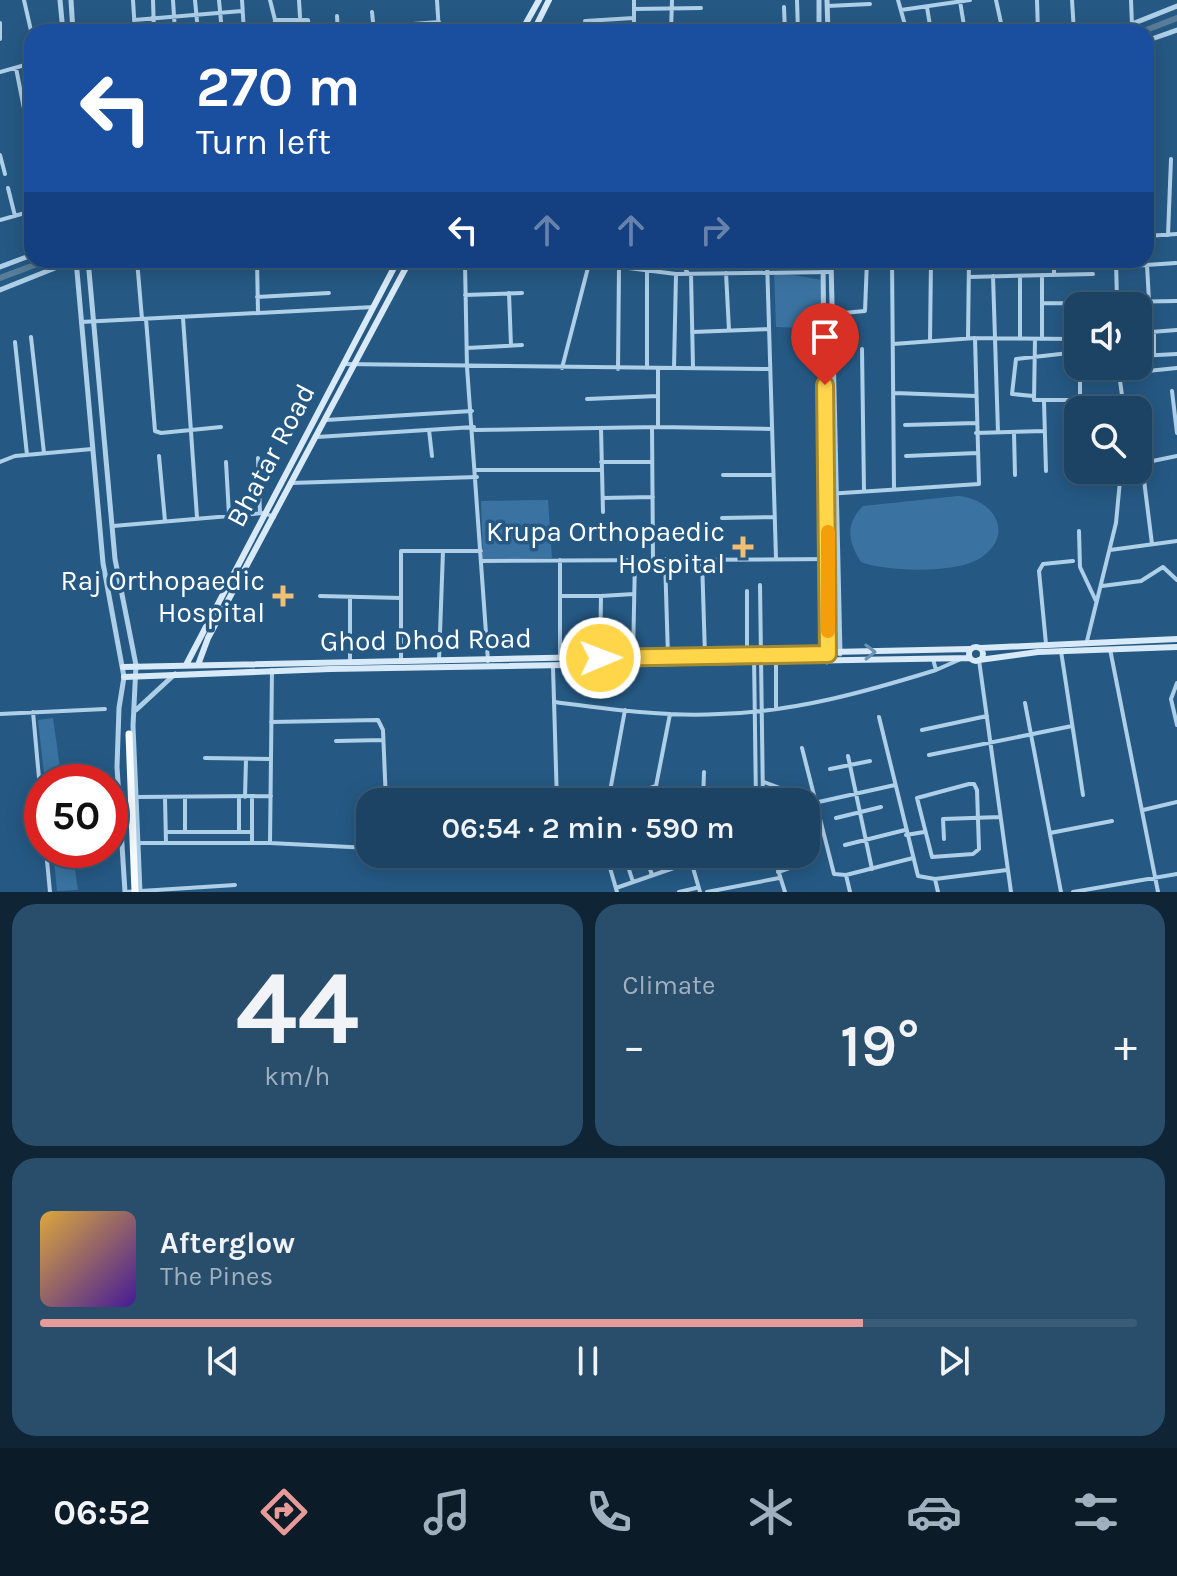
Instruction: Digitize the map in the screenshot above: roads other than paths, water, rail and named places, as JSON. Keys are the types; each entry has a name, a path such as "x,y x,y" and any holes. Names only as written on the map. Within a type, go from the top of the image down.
{"highway":[{"path":"129,734 139,892"}],"main road":[{"path":"526,24 539,0"},
{"path":"537,24 549,0"},
{"name":"Bhatar Road","path":"180,673 394,268"},
{"path":"196,672 206,642 406,268"},
{"path":"764,659 838,653 1176,639"},
{"path":"206,642 208,655 216,663"},
{"path":"166,664 180,660 197,644"},
{"path":"124,677 196,672 488,664 553,667 752,657 776,663 979,660 1061,651 1176,647"},
{"path":"979,660 983,655 981,648"},
{"path":"970,649 970,658"},
{"name":"Ghod Dhod Road","path":"123,667 401,659 488,664 668,656 752,657"}],"street":[{"path":"24,0 29,24"},
{"path":"60,0 62,24"},
{"path":"71,0 72,24"},
{"path":"133,0 134,24"},
{"path":"153,0 154,24"},
{"path":"173,0 174,24"},
{"path":"195,0 197,24"},
{"path":"219,0 221,24"},
{"path":"242,0 243,24"},
{"path":"270,0 275,24"},
{"path":"299,0 300,17"},
{"path":"422,24 439,22 437,0"},
{"path":"634,0 634,24"},
{"path":"671,24 672,0"},
{"path":"797,0 798,24"},
{"path":"819,0 819,24"},
{"path":"898,0 904,24"},
{"path":"901,10 970,0"},
{"path":"996,0 1001,24"},
{"path":"1037,0 1038,24"},
{"path":"1072,0 1074,24"},
{"path":"1131,0 1132,24"},
{"path":"960,1 964,24"},
{"path":"828,24 827,3 870,4"},
{"path":"927,6 930,24"},
{"path":"1134,24 1177,6"},
{"path":"784,7 785,24"},
{"path":"634,9 701,8"},
{"path":"134,20 242,11"},
{"path":"372,12 373,24"},
{"path":"337,16 338,24"},
{"path":"275,20 300,17 308,20 308,24"},
{"path":"585,21 634,18"},
{"path":"0,23 0,39"},
{"path":"1154,38 1177,30"},
{"path":"0,72 24,66"},
{"path":"16,68 24,109"},
{"path":"0,155 5,174"},
{"path":"1168,235 1171,159"},
{"path":"8,188 15,216"},
{"path":"0,220 24,213"},
{"path":"1154,236 1177,234"},
{"path":"0,267 24,258"},
{"path":"1154,265 1176,263"},
{"path":"0,290 56,268"},
{"path":"77,268 103,563 124,677 117,767 124,892 235,885"},
{"path":"89,268 115,559 137,676 139,892"},
{"path":"138,268 155,431 221,427"},
{"path":"257,268 258,313"},
{"path":"465,268 467,367 474,429 488,664"},
{"path":"562,368 588,268"},
{"path":"618,369 619,268"},
{"path":"628,268 676,274 831,272"},
{"path":"685,268 689,274 693,367"},
{"path":"823,268 827,494 838,653 842,659 839,662"},
{"path":"828,662 835,494 831,268"},
{"path":"832,314 865,311 867,268"},
{"path":"892,268 894,490"},
{"path":"930,341 931,268"},
{"path":"968,339 969,268"},
{"path":"1054,268 1054,275"},
{"path":"1116,268 1117,292"},
{"path":"1147,268 1148,292"},
{"path":"647,270 647,369"},
{"path":"767,271 776,558"},
{"path":"726,273 729,330"},
{"path":"674,369 676,274"},
{"path":"969,277 1093,274"},
{"path":"1042,275 1042,339"},
{"path":"993,276 998,432"},
{"path":"1020,276 1020,339"},
{"path":"257,297 329,293"},
{"path":"509,293 511,346"},
{"path":"465,295 522,293"},
{"path":"1152,301 1177,301"},
{"path":"1042,303 1064,304"},
{"path":"81,322 374,307"},
{"path":"183,318 197,517"},
{"path":"692,332 768,329"},
{"path":"1177,330 1154,332 1154,355 1177,354"},
{"path":"31,337 44,453"},
{"path":"827,494 979,484 975,338"},
{"path":"893,344 975,338 1064,339"},
{"path":"1035,339 1033,396 1036,401 1064,401"},
{"path":"15,342 27,455"},
{"path":"467,348 522,345"},
{"path":"862,349 864,491"},
{"path":"1033,396 1015,397 1012,393 1015,361 1035,355 1064,353"},
{"path":"343,364 769,369"},
{"path":"1152,371 1177,368"},
{"path":"653,559 652,462 658,369"},
{"path":"1172,391 1177,430"},
{"path":"895,393 975,396"},
{"path":"587,399 658,396"},
{"path":"1044,402 1046,471"},
{"path":"324,420 472,411"},
{"path":"905,425 976,423"},
{"path":"601,428 603,512"},
{"path":"315,437 474,429 772,429"},
{"path":"429,430 432,456"},
{"path":"976,433 1045,431"},
{"path":"1014,432 1015,475"},
{"path":"0,462 27,455 93,448"},
{"path":"906,456 977,453"},
{"path":"159,456 165,521"},
{"path":"1152,461 1177,456"},
{"path":"258,458 262,513"},
{"path":"226,462 229,515"},
{"path":"601,462 652,462"},
{"path":"476,470 601,470"},
{"path":"723,475 774,475"},
{"path":"291,483 477,477"},
{"path":"96,479 109,478"},
{"path":"1087,641 1116,523 1120,484"},
{"path":"1143,484 1152,544"},
{"path":"602,498 653,497"},
{"path":"113,526 262,513 274,517"},
{"path":"722,518 775,517"},
{"path":"1079,531 1080,567 1097,603"},
{"path":"1110,550 1177,541"},
{"path":"401,659 401,551 481,551"},
{"path":"439,660 443,551"},
{"path":"633,657 635,559"},
{"path":"665,559 668,656"},
{"path":"702,559 705,656"},
{"path":"481,561 832,559"},
{"path":"560,560 560,660"},
{"path":"1046,644 1039,571 1043,564 1073,561"},
{"path":"1101,586 1141,581 1163,567 1177,580"},
{"path":"760,585 764,659 764,788"},
{"path":"747,591 752,657 753,788"},
{"path":"560,596 634,594"},
{"path":"320,596 401,598"},
{"path":"600,658 601,596"},
{"path":"350,597 350,662"},
{"path":"115,624 127,622"},
{"path":"1176,639 1177,656"},
{"path":"1110,649 1158,892"},
{"path":"1061,651 1083,795"},
{"path":"554,702 670,714 763,710 843,698 961,662 961,658"},
{"path":"933,659 936,670"},
{"path":"979,660 1011,892"},
{"path":"776,663 776,708"},
{"path":"553,667 557,788"},
{"path":"270,843 272,670"},
{"name":"Bhatar Road","path":"135,712 180,673"},
{"path":"1177,683 1171,699 1177,725"},
{"path":"1025,703 1061,892"},
{"path":"0,714 105,709"},
{"path":"611,788 625,710"},
{"path":"33,712 38,764"},
{"path":"650,788 656,786 670,714"},
{"path":"922,730 987,716"},
{"path":"879,717 920,878 1007,870"},
{"path":"271,722 373,719 381,724 385,788"},
{"path":"929,755 1072,725"},
{"path":"336,741 383,740"},
{"path":"802,748 811,788"},
{"path":"848,756 872,869"},
{"path":"205,758 271,759"},
{"path":"246,759 252,843"},
{"path":"830,769 870,761"},
{"path":"703,788 704,772"},
{"path":"764,782 780,788"},
{"path":"974,784 978,816 980,847 973,854 932,857 917,800 920,796 974,784"},
{"path":"820,802 895,785"},
{"path":"136,797 271,796"},
{"path":"165,797 166,843"},
{"path":"185,797 185,832"},
{"path":"239,797 239,832"},
{"path":"1143,810 1177,802"},
{"path":"836,818 881,807"},
{"path":"944,839 943,819 1000,817"},
{"path":"1050,833 1112,821"},
{"path":"820,827 832,870 838,875 913,858"},
{"path":"166,832 252,832"},
{"path":"845,845 906,832 924,832"},
{"path":"137,843 270,843 356,847"},
{"path":"48,868 50,892"},
{"path":"610,868 616,890 674,868"},
{"path":"628,868 633,882"},
{"path":"650,868 652,875"},
{"path":"679,892 696,890 692,868"},
{"path":"777,868 785,892"},
{"path":"707,892 734,890 792,868"},
{"path":"1073,892 1177,874"},
{"path":"846,875 850,892"},
{"path":"935,879 938,892"}],"waterway":[{"path":"1154,27 1177,18"},
{"path":"0,278 27,268"}],"place":[{"name":"Krupa Orthopaedic Hospital","path":"743,547"},
{"name":"Raj Orthopaedic Hospital","path":"283,596"}]}
